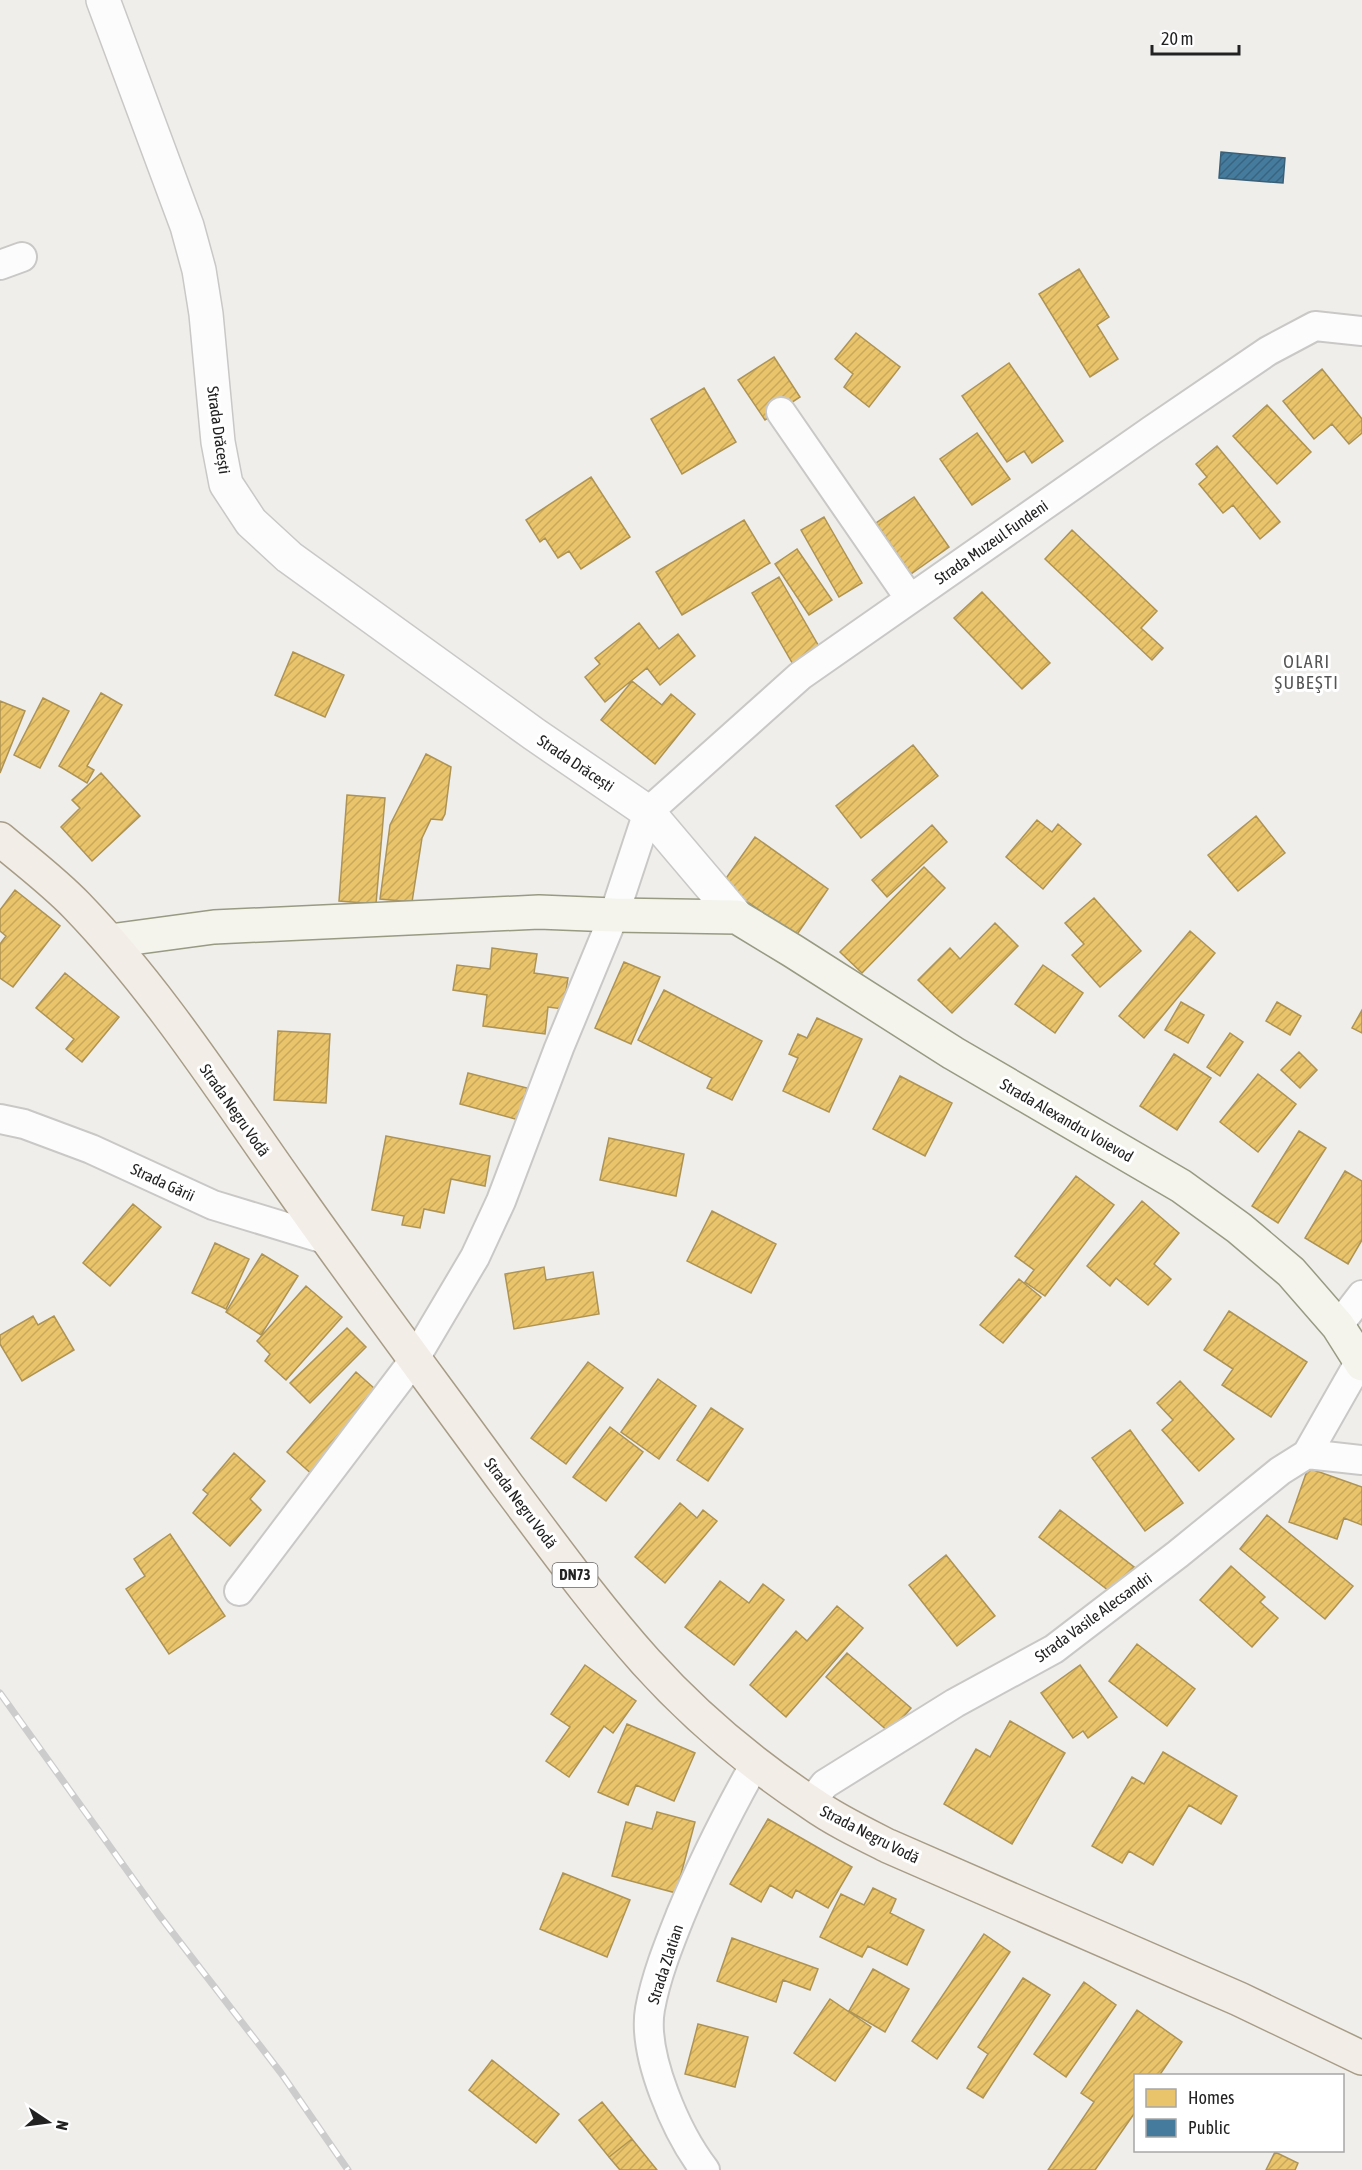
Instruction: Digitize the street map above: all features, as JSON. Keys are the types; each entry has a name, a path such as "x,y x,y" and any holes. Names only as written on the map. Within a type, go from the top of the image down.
{"main road":[{"name":"Strada Negru Vodă","path":"0,839 75,903 110,941 160,1004 414,1360 603,1612 647,1663 688,1705 756,1762 810,1803 888,1846 1239,1999 1362,2058"},
{"path":"110,941 214,927 539,912 737,917"},
{"name":"Strada Alexandru Voievod","path":"737,917 953,1053 1182,1186 1239,1228 1291,1272 1338,1326 1361,1363"}],"street":[{"name":"Strada Drăcești","path":"103,0 187,226 196,259 206,314 218,442 226,484 251,522 299,564 534,734 648,812 737,917"},
{"name":"Strada Muzeul Fundeni","path":"648,812 800,676 1268,351 1315,326 1362,331"},
{"path":"781,412 910,599"},
{"path":"238,1591 414,1360 475,1257 501,1201 559,1048 614,915 648,812"},
{"name":"Strada Gării","path":"0,1119 24,1124 91,1149 213,1205 328,1240"},
{"path":"1338,1326 1362,1295"},
{"name":"Strada Vasile Alecsandri","path":"810,1803 825,1784 955,1703 1054,1649 1178,1554 1280,1471 1306,1454 1361,1363"},
{"path":"1306,1454 1362,1460"},
{"name":"Strada Zlatian","path":"705,2170 697,2160 665,2097 650,2044 650,2010 666,1952 692,1889 723,1821 756,1762"}],"building: Homes":[{"path":"1079,269 1109,317 1097,325 1118,359 1090,377 1039,294"},
{"path":"856,333 900,367 869,407 844,387 853,374 835,359"},
{"path":"774,357 800,397 765,420 738,380"},
{"path":"1009,363 1063,441 1032,463 1024,451 1007,462 962,396"},
{"path":"1322,369 1362,419 1362,433 1349,444 1332,424 1314,439 1283,401"},
{"path":"704,388 736,442 682,474 651,419"},
{"path":"1267,405 1311,452 1277,484 1233,436"},
{"path":"977,433 1010,479 972,505 940,459"},
{"path":"1217,446 1280,522 1260,539 1233,505 1223,513 1199,484 1207,477 1196,464"},
{"path":"591,477 630,537 581,569 569,551 558,558 545,538 540,542 526,520"},
{"path":"914,497 949,547 911,574 876,523"},
{"path":"824,517 862,583 839,597 801,530"},
{"path":"744,520 770,563 682,615 656,572"},
{"path":"1072,530 1157,611 1141,628 1163,648 1152,660 1045,559"},
{"path":"797,549 832,600 809,615 775,564"},
{"path":"779,577 821,650 794,666 752,593"},
{"path":"982,592 1050,663 1022,689 954,618"},
{"path":"639,623 659,649 678,634 695,656 660,685 647,668 605,702 585,677 600,664 595,658"},
{"path":"293,652 344,675 325,717 275,695"},
{"path":"632,681 662,705 671,694 695,714 655,764 601,720"},
{"path":"101,693 122,705 87,766 94,770 87,783 59,766"},
{"path":"43,698 69,711 40,768 14,755"},
{"path":"0,701 25,711 0,773"},
{"path":"913,745 938,776 861,838 836,806"},
{"path":"426,754 451,767 445,814 442,820 431,819 422,838 412,902 380,899 390,825"},
{"path":"101,773 140,816 92,861 61,827 80,808 72,800"},
{"path":"347,795 385,798 376,904 339,901"},
{"path":"1256,816 1285,853 1238,891 1208,855"},
{"path":"1037,820 1052,832 1058,824 1081,844 1043,889 1006,857"},
{"path":"932,825 947,842 887,897 872,880"},
{"path":"755,837 828,889 796,936 722,884"},
{"path":"924,867 945,888 862,973 840,952"},
{"path":"15,890 60,926 13,987 0,978 0,944 6,936 0,931 0,910"},
{"path":"1094,898 1141,951 1100,987 1072,955 1084,944 1065,923"},
{"path":"995,923 1018,946 952,1013 918,980 950,948 960,959"},
{"path":"1190,931 1215,953 1144,1038 1119,1016"},
{"path":"492,948 537,954 534,973 568,978 563,1009 548,1007 545,1034 483,1026 487,995 453,990 457,965 490,969"},
{"path":"624,962 660,977 631,1044 595,1028"},
{"path":"1043,965 1083,993 1055,1033 1015,1004"},
{"path":"65,973 119,1017 82,1062 66,1049 74,1039 36,1008"},
{"path":"664,990 762,1041 732,1100 707,1088 712,1078 638,1040"},
{"path":"1181,1002 1204,1015 1188,1043 1165,1030"},
{"path":"1277,1002 1301,1016 1290,1035 1266,1021"},
{"path":"1362,1010 1362,1033 1352,1028"},
{"path":"817,1018 862,1039 829,1112 783,1091 798,1058 789,1054 798,1034 807,1038"},
{"path":"278,1031 330,1034 326,1103 274,1100"},
{"path":"1230,1033 1243,1042 1220,1076 1207,1067"},
{"path":"1299,1052 1317,1070 1300,1088 1281,1070"},
{"path":"1174,1054 1211,1078 1177,1130 1140,1106"},
{"path":"468,1073 527,1088 519,1120 460,1104"},
{"path":"1258,1074 1296,1104 1258,1152 1220,1122"},
{"path":"900,1076 952,1103 925,1156 873,1129"},
{"path":"1299,1131 1326,1148 1278,1223 1252,1206"},
{"path":"386,1136 490,1156 485,1186 451,1179 444,1213 424,1209 420,1228 402,1225 404,1216 372,1210"},
{"path":"609,1138 684,1154 676,1196 600,1180"},
{"path":"1345,1171 1362,1181 1362,1240 1348,1264 1305,1238"},
{"path":"1076,1176 1114,1205 1045,1296 1025,1282 1034,1270 1015,1256"},
{"path":"1142,1201 1179,1233 1154,1264 1171,1279 1148,1305 1116,1278 1110,1286 1087,1266"},
{"path":"133,1204 161,1227 110,1286 83,1263"},
{"path":"712,1211 776,1244 751,1293 687,1261"},
{"path":"215,1243 249,1259 226,1309 192,1293"},
{"path":"262,1254 298,1276 261,1335 226,1312"},
{"path":"544,1267 546,1280 593,1272 599,1314 514,1329 505,1274"},
{"path":"1019,1279 1041,1297 1003,1343 980,1325"},
{"path":"306,1286 342,1317 286,1380 265,1361 270,1354 257,1341"},
{"path":"1229,1311 1307,1362 1271,1417 1222,1385 1233,1369 1204,1350"},
{"path":"33,1316 38,1325 54,1316 74,1350 22,1381 0,1344 0,1335"},
{"path":"347,1328 366,1347 310,1403 290,1383"},
{"path":"588,1362 623,1388 566,1464 531,1438"},
{"path":"356,1372 384,1397 315,1477 287,1452"},
{"path":"658,1379 696,1406 659,1459 621,1432"},
{"path":"1180,1381 1234,1439 1199,1471 1162,1430 1173,1420 1157,1403"},
{"path":"711,1408 743,1429 708,1481 677,1460"},
{"path":"610,1427 643,1452 606,1501 573,1477"},
{"path":"1130,1430 1183,1503 1145,1531 1092,1458"},
{"path":"234,1453 265,1481 250,1499 261,1510 230,1546 193,1513 208,1494 203,1490"},
{"path":"1308,1468 1362,1487 1362,1525 1344,1518 1337,1539 1289,1522"},
{"path":"680,1503 697,1518 703,1510 717,1521 665,1583 635,1557"},
{"path":"1060,1510 1134,1567 1113,1594 1039,1537"},
{"path":"1267,1515 1353,1586 1325,1619 1240,1549"},
{"path":"170,1534 225,1616 169,1654 126,1589 145,1576 134,1559"},
{"path":"946,1555 995,1616 957,1646 909,1585"},
{"path":"1231,1566 1265,1597 1260,1602 1278,1618 1252,1647 1200,1600"},
{"path":"720,1581 749,1603 763,1584 784,1600 734,1665 685,1627"},
{"path":"837,1606 863,1628 786,1717 750,1685 796,1631 807,1641"},
{"path":"1137,1644 1195,1689 1167,1726 1109,1681"},
{"path":"847,1653 911,1708 890,1733 826,1677"},
{"path":"585,1665 636,1701 613,1733 604,1726 569,1777 546,1761 570,1727 551,1714"},
{"path":"1080,1665 1117,1717 1088,1738 1083,1731 1073,1738 1041,1693"},
{"path":"1010,1721 1065,1753 1012,1844 944,1804 976,1749 990,1757"},
{"path":"627,1724 695,1753 674,1801 636,1785 628,1805 598,1792"},
{"path":"1163,1752 1237,1796 1221,1824 1189,1805 1153,1865 1129,1851 1122,1863 1092,1846 1132,1777 1144,1784"},
{"path":"657,1812 695,1822 676,1893 612,1876 626,1822 652,1829"},
{"path":"768,1819 852,1867 828,1908 796,1890 792,1898 770,1885 761,1902 730,1884"},
{"path":"563,1873 630,1900 607,1957 540,1929"},
{"path":"873,1888 896,1899 890,1913 924,1930 907,1965 868,1946 862,1957 820,1937 841,1894 864,1905"},
{"path":"984,1934 1010,1952 937,2059 912,2041"},
{"path":"732,1938 818,1969 810,1990 783,1980 776,2002 717,1981"},
{"path":"873,1969 909,1989 885,2032 849,2011"},
{"path":"1023,1978 1050,1995 983,2098 967,2088 988,2054 978,2047"},
{"path":"1084,1982 1116,2005 1066,2077 1034,2054"},
{"path":"830,1999 871,2027 835,2081 794,2053"},
{"path":"1137,2010 1182,2042 1160,2074 1134,2074 1134,2114 1095,2170 1048,2170 1094,2102 1081,2093"},
{"path":"698,2024 748,2037 735,2087 685,2074"},
{"path":"492,2060 559,2114 536,2143 469,2090"},
{"path":"602,2102 632,2139 609,2157 579,2120"},
{"path":"632,2139 657,2170 620,2170 609,2157"},
{"path":"1275,2152 1298,2163 1295,2170 1266,2170"}],"building: Public":[{"path":"1221,152 1285,158 1283,183 1219,178"}],"railway":[{"path":"0,1693 159,1915 281,2073 348,2170"}],"district":[{"name":"OLARI ŞUBEŞTI","path":"1307,672"}]}
